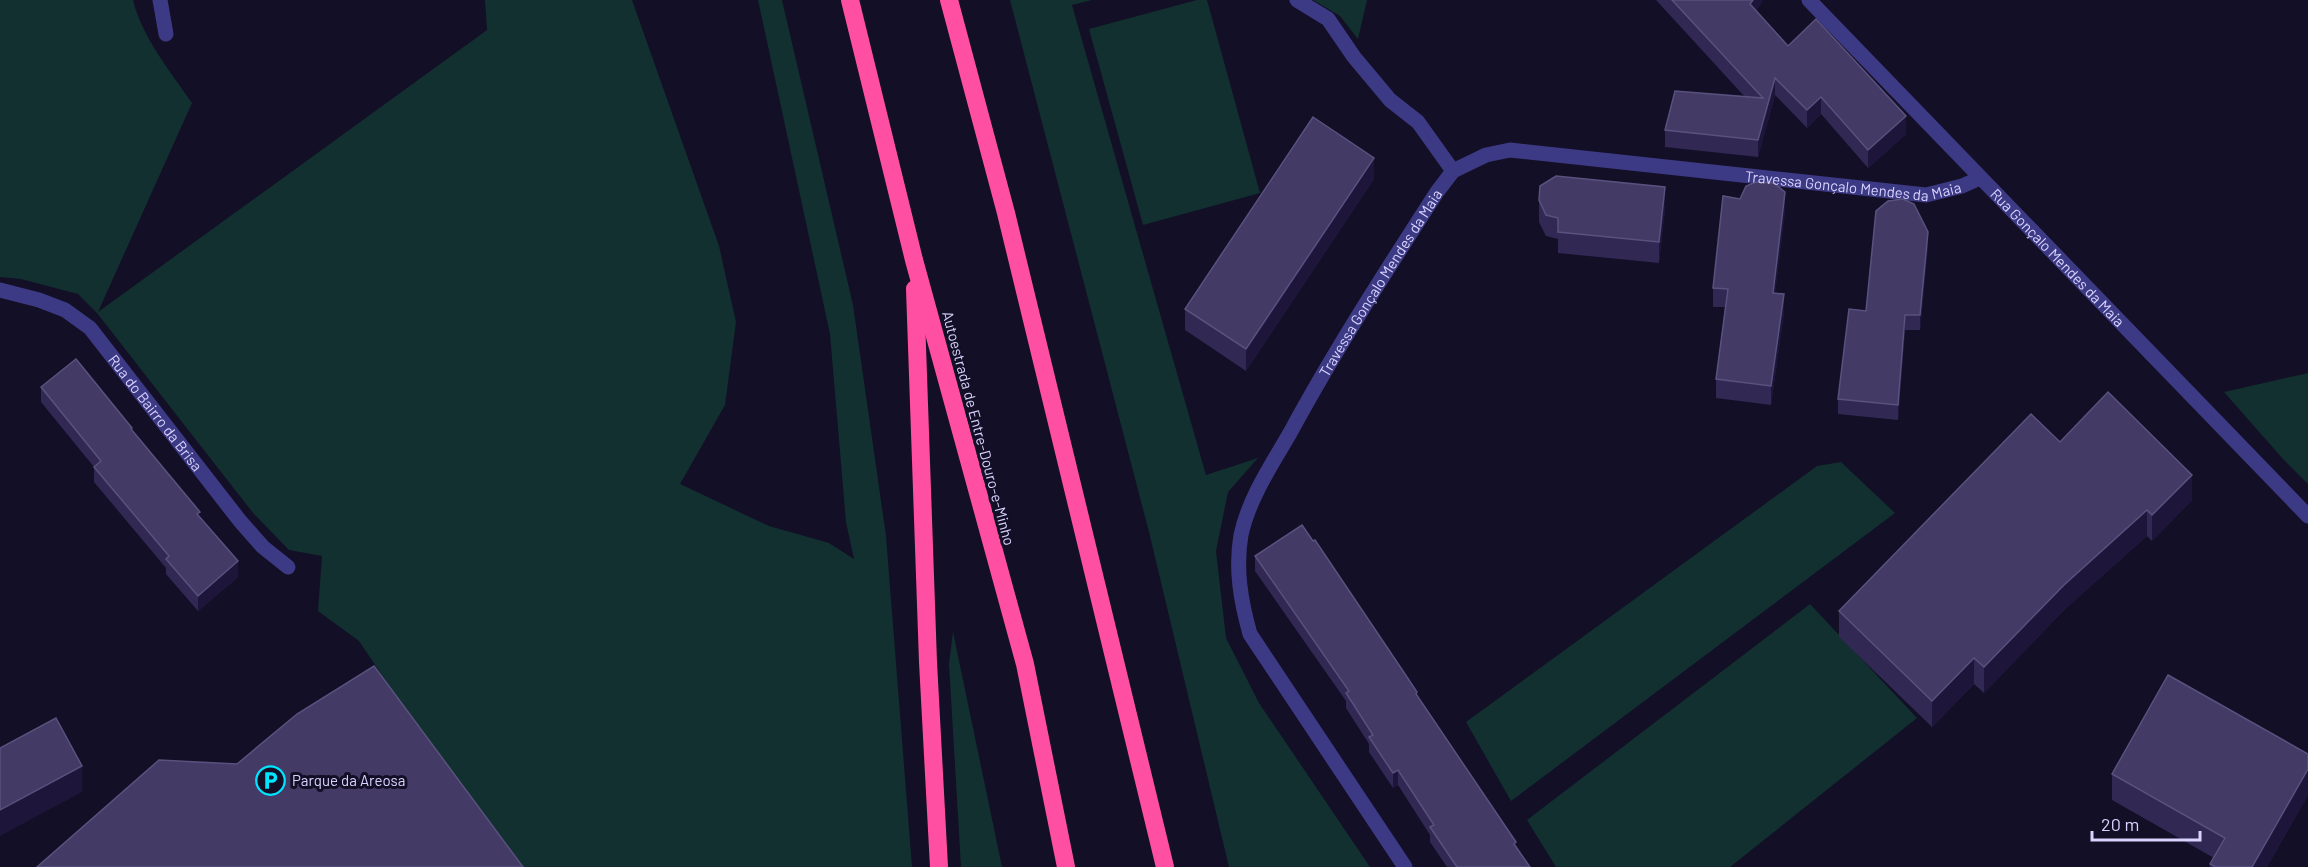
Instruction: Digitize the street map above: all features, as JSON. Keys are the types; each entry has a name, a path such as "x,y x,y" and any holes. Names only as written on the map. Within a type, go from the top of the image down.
{"highway":[{"name":"Autoestrada de Entre-Douro-e-Minho","path":"850,0 914,260 1024,664 1066,867"},
{"path":"950,0 1014,247 1165,867"},
{"path":"914,260 928,662 939,867"}],"street":[{"path":"160,0 166,34"},
{"path":"1297,0 1328,19 1354,57 1390,100 1418,122 1453,171"},
{"name":"Rua Gonçalo Mendes da Maia","path":"1809,0 2308,516"},
{"name":"Travessa Gonçalo Mendes da Maia","path":"1405,867 1250,634 1241,602 1238,569 1241,536 1250,505 1333,355 1437,192 1453,171 1486,155 1510,150 1926,195 1962,186 1980,178"},
{"name":"Rua do Bairro da Brisa","path":"0,290 39,300 65,310 90,328 240,521 263,547 288,567"}],"green space":[{"path":"0,0 133,0 150,40 192,103 98,312 487,30 485,0 632,0 719,246 736,322 725,405 680,484 769,526 829,543 854,559 846,522 830,334 758,0 782,0 853,305 886,536 912,867 511,867 359,641 318,611 322,556 289,550 253,513 97,313 78,294 21,279 0,277"},
{"path":"1010,0 1092,0 1072,5 1206,475 1258,458 1228,492 1216,551 1226,638 1259,703 1370,867 1229,867 1149,532"},
{"path":"1197,0 1207,0 1260,193 1143,225 1089,29"},
{"path":"1313,0 1367,0 1358,39 1340,16"},
{"path":"2308,373 2308,484 2224,392"},
{"path":"1841,462 1895,513 1511,801 1466,722 1817,466"},
{"path":"1810,604 1917,718 1730,867 1556,867 1527,820"},
{"path":"953,632 1002,867 961,867 949,664"}],"building":[{"path":"1672,0 1753,0 1750,4 1788,46 1816,19 1906,116 1868,150 1821,97 1807,110 1775,78 1758,140 1665,130 1675,91 1763,98"},
{"path":"1313,117 1374,158 1246,349 1185,309"},
{"path":"1556,176 1665,187 1659,242 1558,232 1558,218 1546,215 1539,200 1540,186"},
{"path":"1756,182 1774,183 1785,192 1773,293 1784,294 1771,386 1716,379 1728,289 1713,288 1723,196 1740,199 1746,186"},
{"path":"1903,199 1914,204 1928,232 1920,315 1905,315 1898,405 1838,399 1849,309 1866,311 1876,211 1888,201"},
{"path":"76,359 200,512 197,514 238,561 198,596 166,559 169,556 94,467 101,461 41,387"},
{"path":"2108,392 2192,475 2152,515 2147,510 2064,585 1984,667 1974,658 1932,701 1839,611 2031,414 2060,442"},
{"path":"1302,525 1313,541 1315,540 1417,692 1416,694 1516,842 1514,844 1530,867 1457,867 1430,827 1434,825 1398,770 1393,773 1369,737 1373,735 1346,693 1349,691 1255,556"},
{"name":"Parque da Areosa","path":"374,666 523,867 37,867 159,760 237,764 297,714"},
{"path":"2168,675 2308,754 2308,769 2252,867 2216,867 2210,864 2225,838 2112,774"},
{"path":"56,718 82,766 0,810 0,748"}],"place":[{"name":"Parque da Areosa","path":"271,780"}]}
